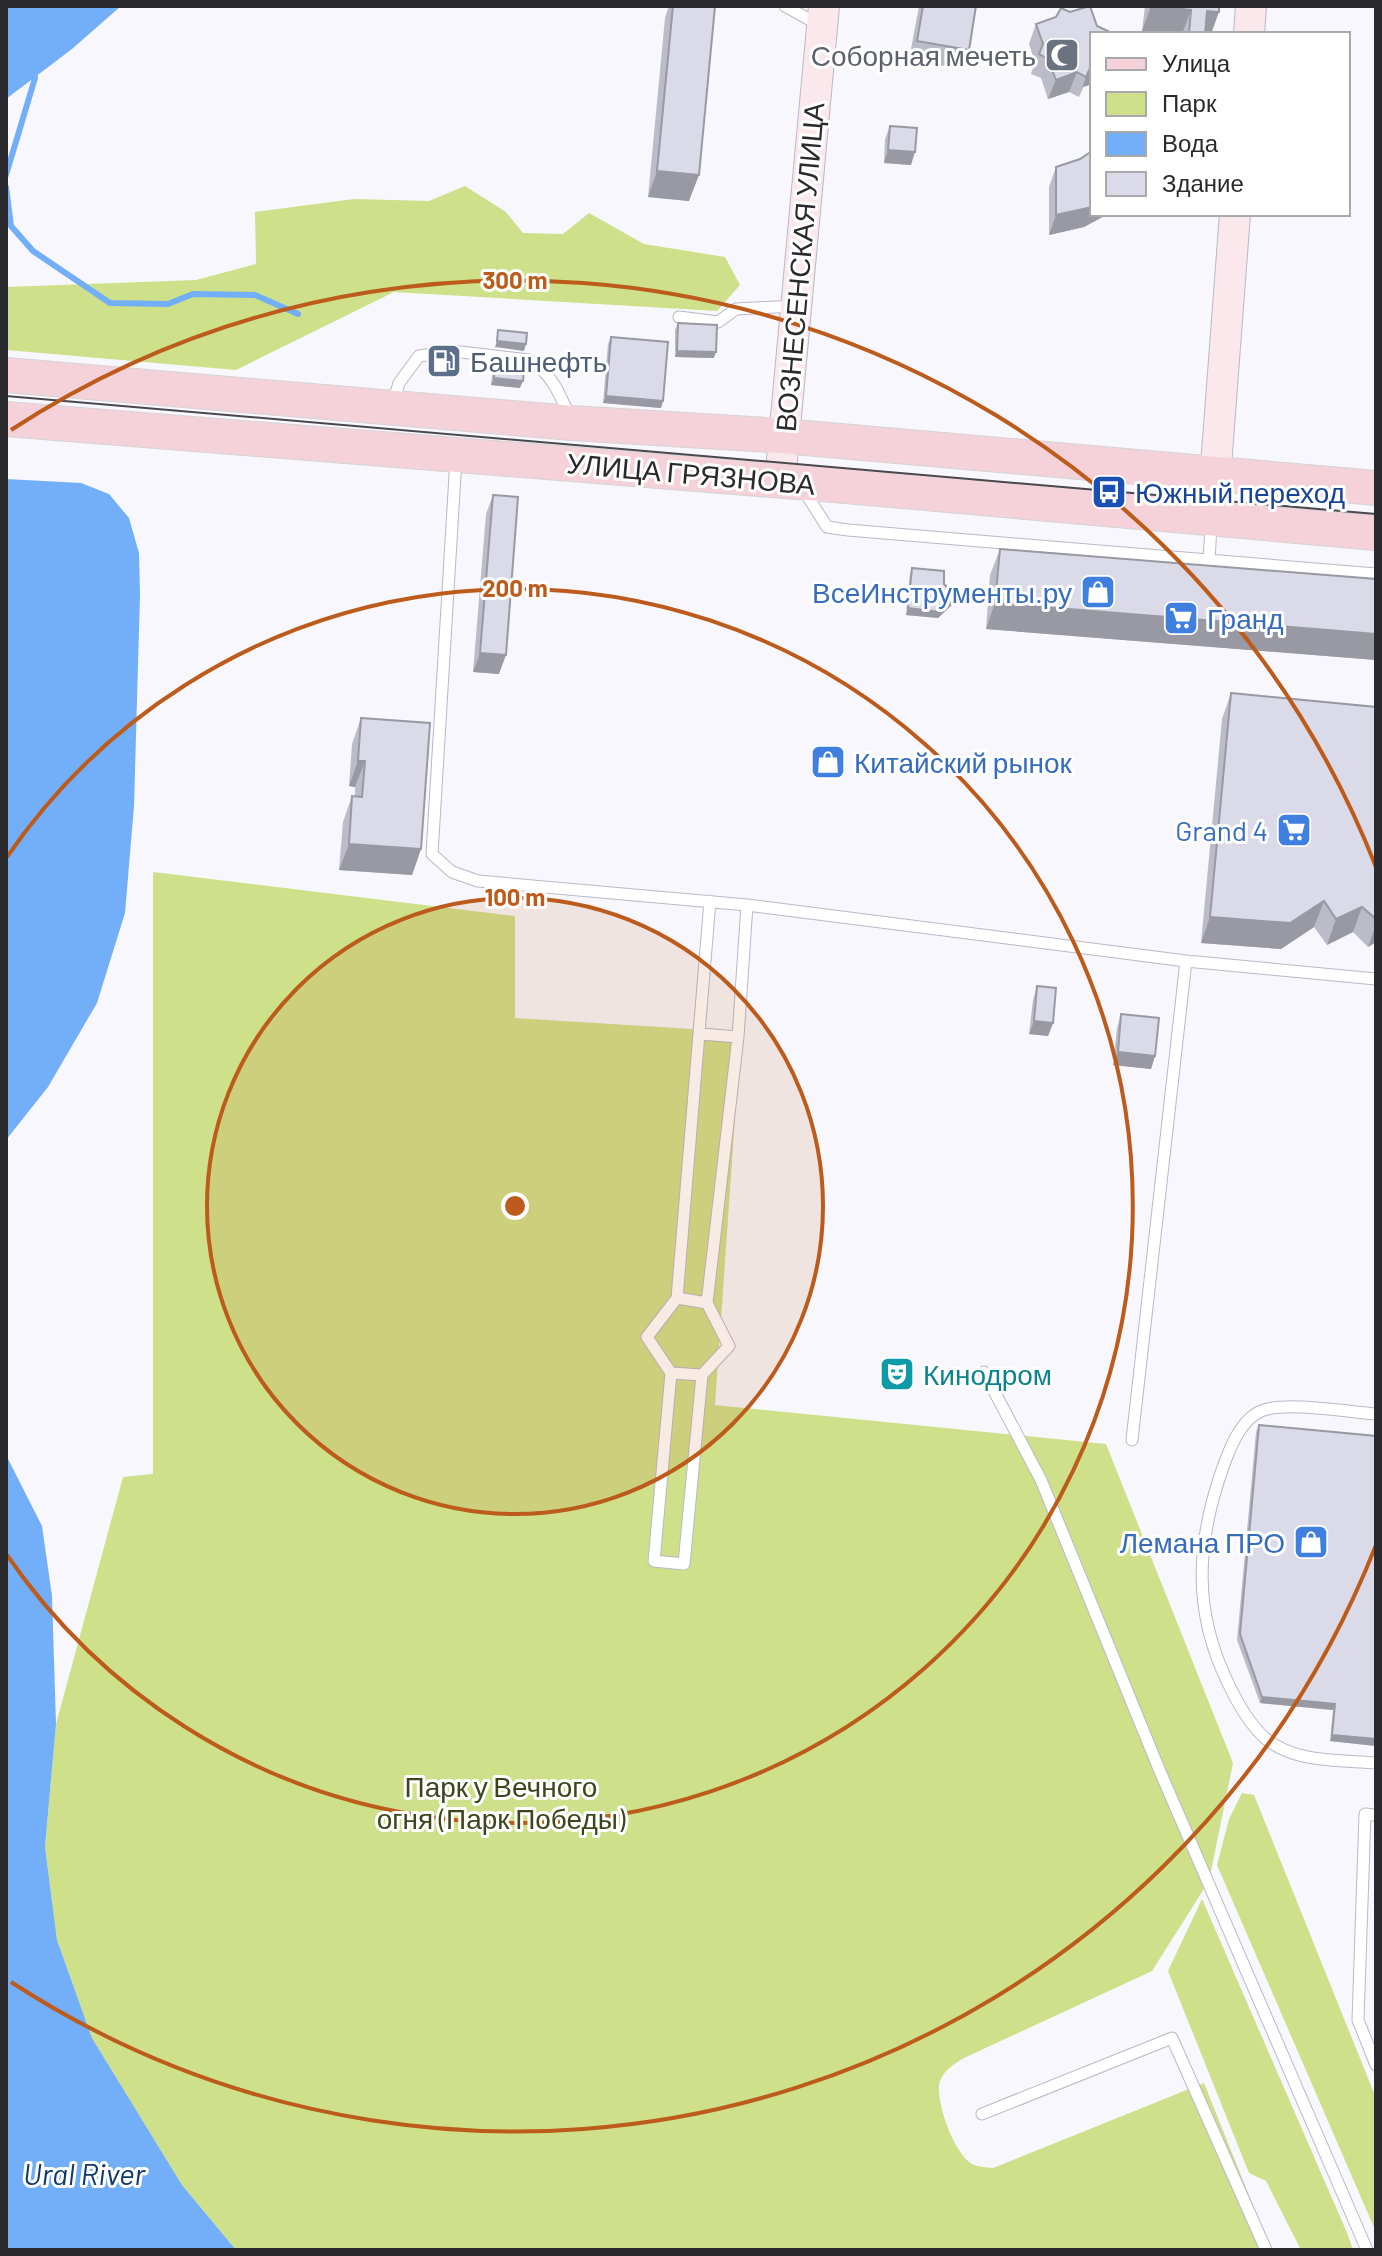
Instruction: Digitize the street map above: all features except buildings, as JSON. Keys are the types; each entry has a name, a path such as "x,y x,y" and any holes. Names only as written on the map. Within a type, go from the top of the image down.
{"main road":[{"name":"УЛИЦА ГРЯЗНОВА","path":"6,375 572,423 783,436 1376,488"},
{"name":"УЛИЦА ГРЯЗНОВА","path":"6,419 789,481 1376,533"}],"street":[{"path":"1249,32 1251,6"},
{"name":"ВОЗНЕСЕНСКАЯ УЛИЦА","path":"789,481 783,436 823,16"},
{"path":"1212,519 1235,216"}],"lane":[{"path":"785,6 823,16"},
{"path":"679,317 718,322 736,309 795,306"},
{"path":"391,407 399,383 419,356 452,351 529,360 536,364 561,397 572,423"},
{"path":"456,455 432,854 452,872 478,881 747,905 1186,961 1376,979"},
{"path":"789,481 827,527 1376,574"},
{"path":"1209,562 1212,519"},
{"path":"710,901 677,1298 647,1337 671,1373 654,1561 684,1564 702,1375 729,1346 707,1303 738,1037 747,905"},
{"path":"1132,1440 1186,961"},
{"path":"701,1034 738,1037"},
{"path":"677,1298 707,1303"},
{"path":"984,1372 1041,1480 1159,1769 1367,2250"},
{"path":"671,1373 702,1375"},
{"path":"1376,1414 1277,1406 1259,1411 1246,1422 1229,1451 1215,1491 1200,1569 1204,1613 1215,1657 1237,1704 1265,1738 1295,1755 1376,1763"},
{"path":"1376,1815 1365,1814 1358,2020 1376,2065"},
{"path":"982,2114 1172,2038 1266,2250"}],"green space":[{"path":"465,186 506,212 523,233 563,234 589,213 644,244 725,257 740,285 717,311 394,292 236,370 6,350 6,287 196,280 256,264 255,212 354,199 429,201"},
{"name":"Парк у Вечного огня (Парк Победы)","path":"153,872 515,916 515,1018 741,1032 715,1405 1106,1444 1233,1763 1209,1881 1152,1971 960,2060 940,2080 941,2105 960,2152 974,2165 993,2168 1204,2083 1271,2250 236,2250 182,2185 92,2038 57,1940 45,1847 56,1724 123,1477 153,1474"},
{"path":"1242,1793 1254,1795 1376,2098 1376,2232 1217,1865 1229,1819"},
{"path":"1202,1899 1353,2250 1301,2250 1266,2181 1249,2173 1168,1971"}],"water":[{"path":"6,6 121,6 72,49 6,99"},
{"path":"6,479 81,483 109,494 129,518 139,553 140,595 134,806 125,913 97,1003 48,1087 6,1140"},
{"name":"Ural River","path":"6,1455 42,1526 52,1596 56,1724 45,1847 57,1940 92,2038 182,2185 236,2250 6,2250"}],"waterway":[{"path":"6,175 35,78 34,71"},
{"path":"6,187 11,226 33,251 110,303 168,304 193,294 255,295 298,314"}],"tram line":[{"path":"6,396 1376,514"}],"place":[{"name":"Соборная мечеть","path":"1062,55"},
{"name":"Башнефть","path":"444,361"},
{"name":"Южный переход","path":"1109,492"},
{"name":"ВсеИнструменты.ру","path":"1098,592"},
{"name":"Гранд","path":"1181,618"},
{"name":"Китайский рынок","path":"828,762"},
{"name":"Grand 4","path":"1294,830"},
{"name":"Кинодром","path":"897,1374"},
{"name":"Лемана ПРО","path":"1311,1542"}]}
